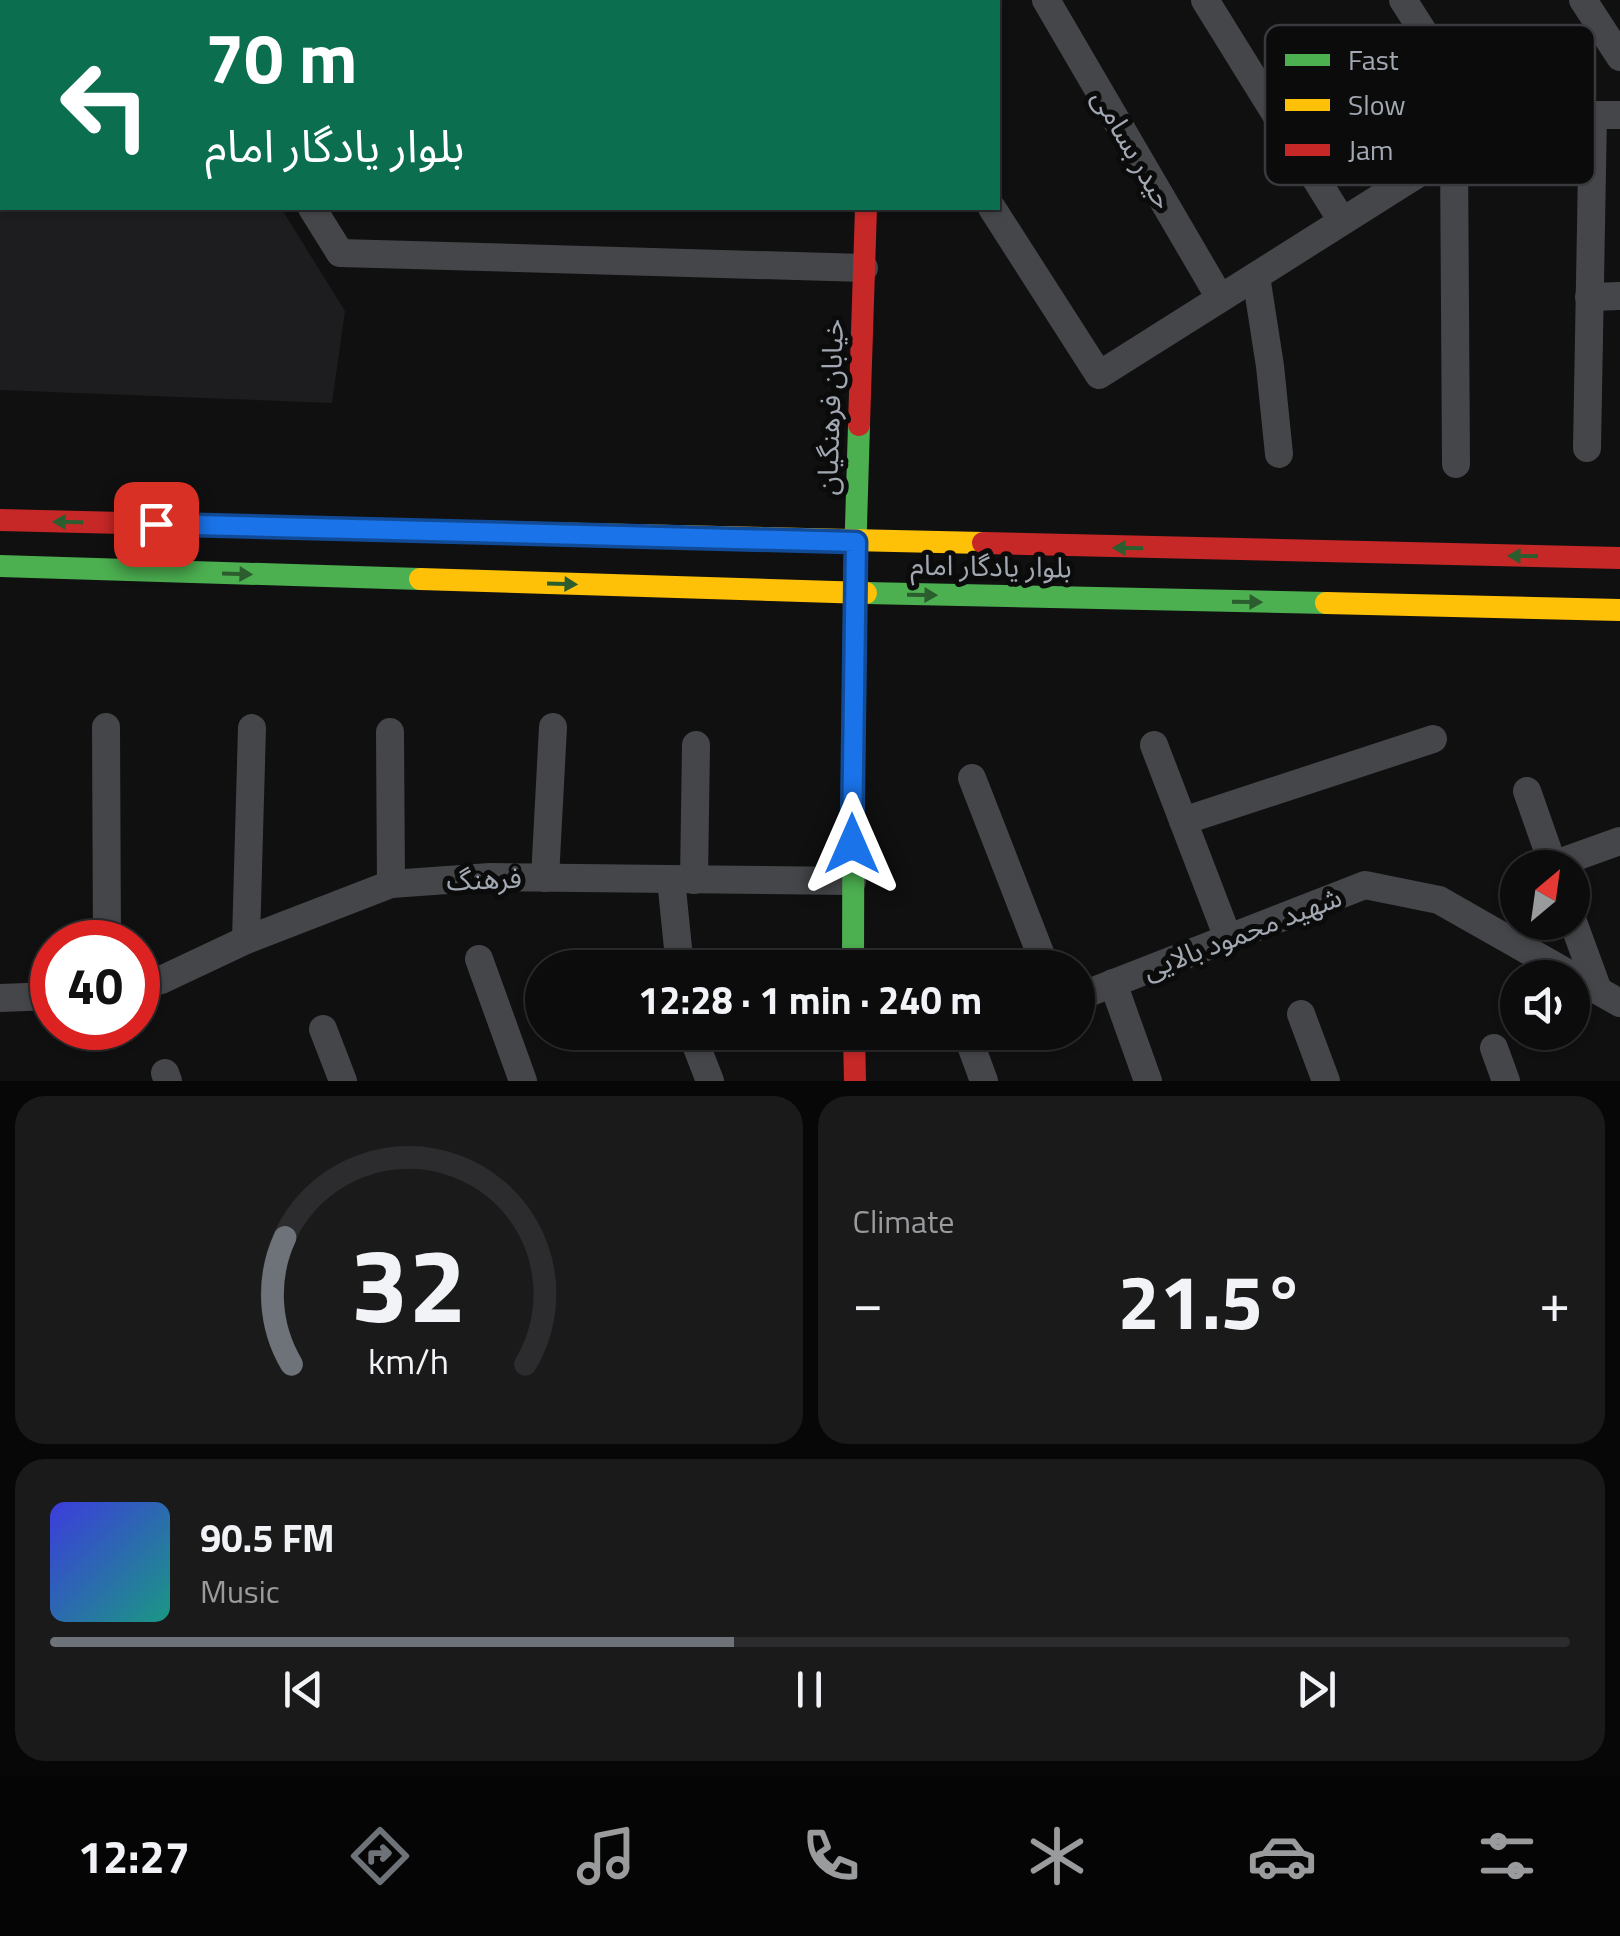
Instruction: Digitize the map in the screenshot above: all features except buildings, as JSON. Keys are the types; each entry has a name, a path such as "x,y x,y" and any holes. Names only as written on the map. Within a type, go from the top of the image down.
{"main road":[{"name":"خیابان فرهنگیان","path":"853,950 854,594 866,210"},
{"name":"بلوار یادگار امام","path":"0,520 1620,558"},
{"name":"بلوار یادگار امام","path":"0,566 854,594 1620,610"},
{"path":"854,1050 855,1081"}],"street":[{"name":"حیدر بسامی","path":"1046,0 1220,298"},
{"path":"1206,0 1265,96"},
{"path":"1403,0 1419,25"},
{"path":"1583,0 1620,57"},
{"path":"1586,448 1589,297 1606,115"},
{"path":"1320,185 1342,221"},
{"path":"993,210 1098,375 1400,185"},
{"path":"1454,185 1456,464"},
{"path":"313,210 340,253 864,268"},
{"path":"1256,276 1279,454"},
{"path":"1589,297 1620,296"},
{"path":"545,878 553,727"},
{"path":"106,728 107,920"},
{"path":"246,940 252,728"},
{"path":"390,732 391,884"},
{"path":"1183,821 1433,739"},
{"path":"681,950 696,744"},
{"path":"1154,745 1228,938"},
{"path":"972,778 1039,950"},
{"path":"1527,791 1548,850"},
{"path":"1590,852 1620,841"},
{"name":"فرهنگ","path":"160,980 246,940 391,884 490,877 852,880"},
{"name":"شهید محمود بالایی","path":"1095,990 1365,885 1439,900 1609,996"},
{"path":"1582,940 1609,996"},
{"path":"478,959 523,1081"},
{"path":"1112,983 1148,1081"},
{"path":"0,998 30,997"},
{"path":"1301,1014 1326,1081"},
{"path":"323,1029 343,1081"},
{"path":"1494,1048 1506,1081"},
{"path":"698,1050 710,1081"},
{"path":"973,1050 984,1081"}],"shaded area":[{"path":"0,210 282,210 345,311 332,403 0,390"}],"traffic: fast":[{"path":"853,950 854,593 859,425"},
{"path":"0,566 420,579"},
{"path":"866,593 1326,603"}],"traffic: slow":[{"path":"492,532 983,543"},
{"path":"420,579 866,593"},
{"path":"1326,603 1620,610"}],"traffic: jam":[{"path":"859,425 866,210"},
{"path":"0,520 492,532"},
{"path":"983,543 1620,558"},
{"path":"854,1050 855,1081"}],"route":[{"path":"156,524 856,542 852,844"}]}
